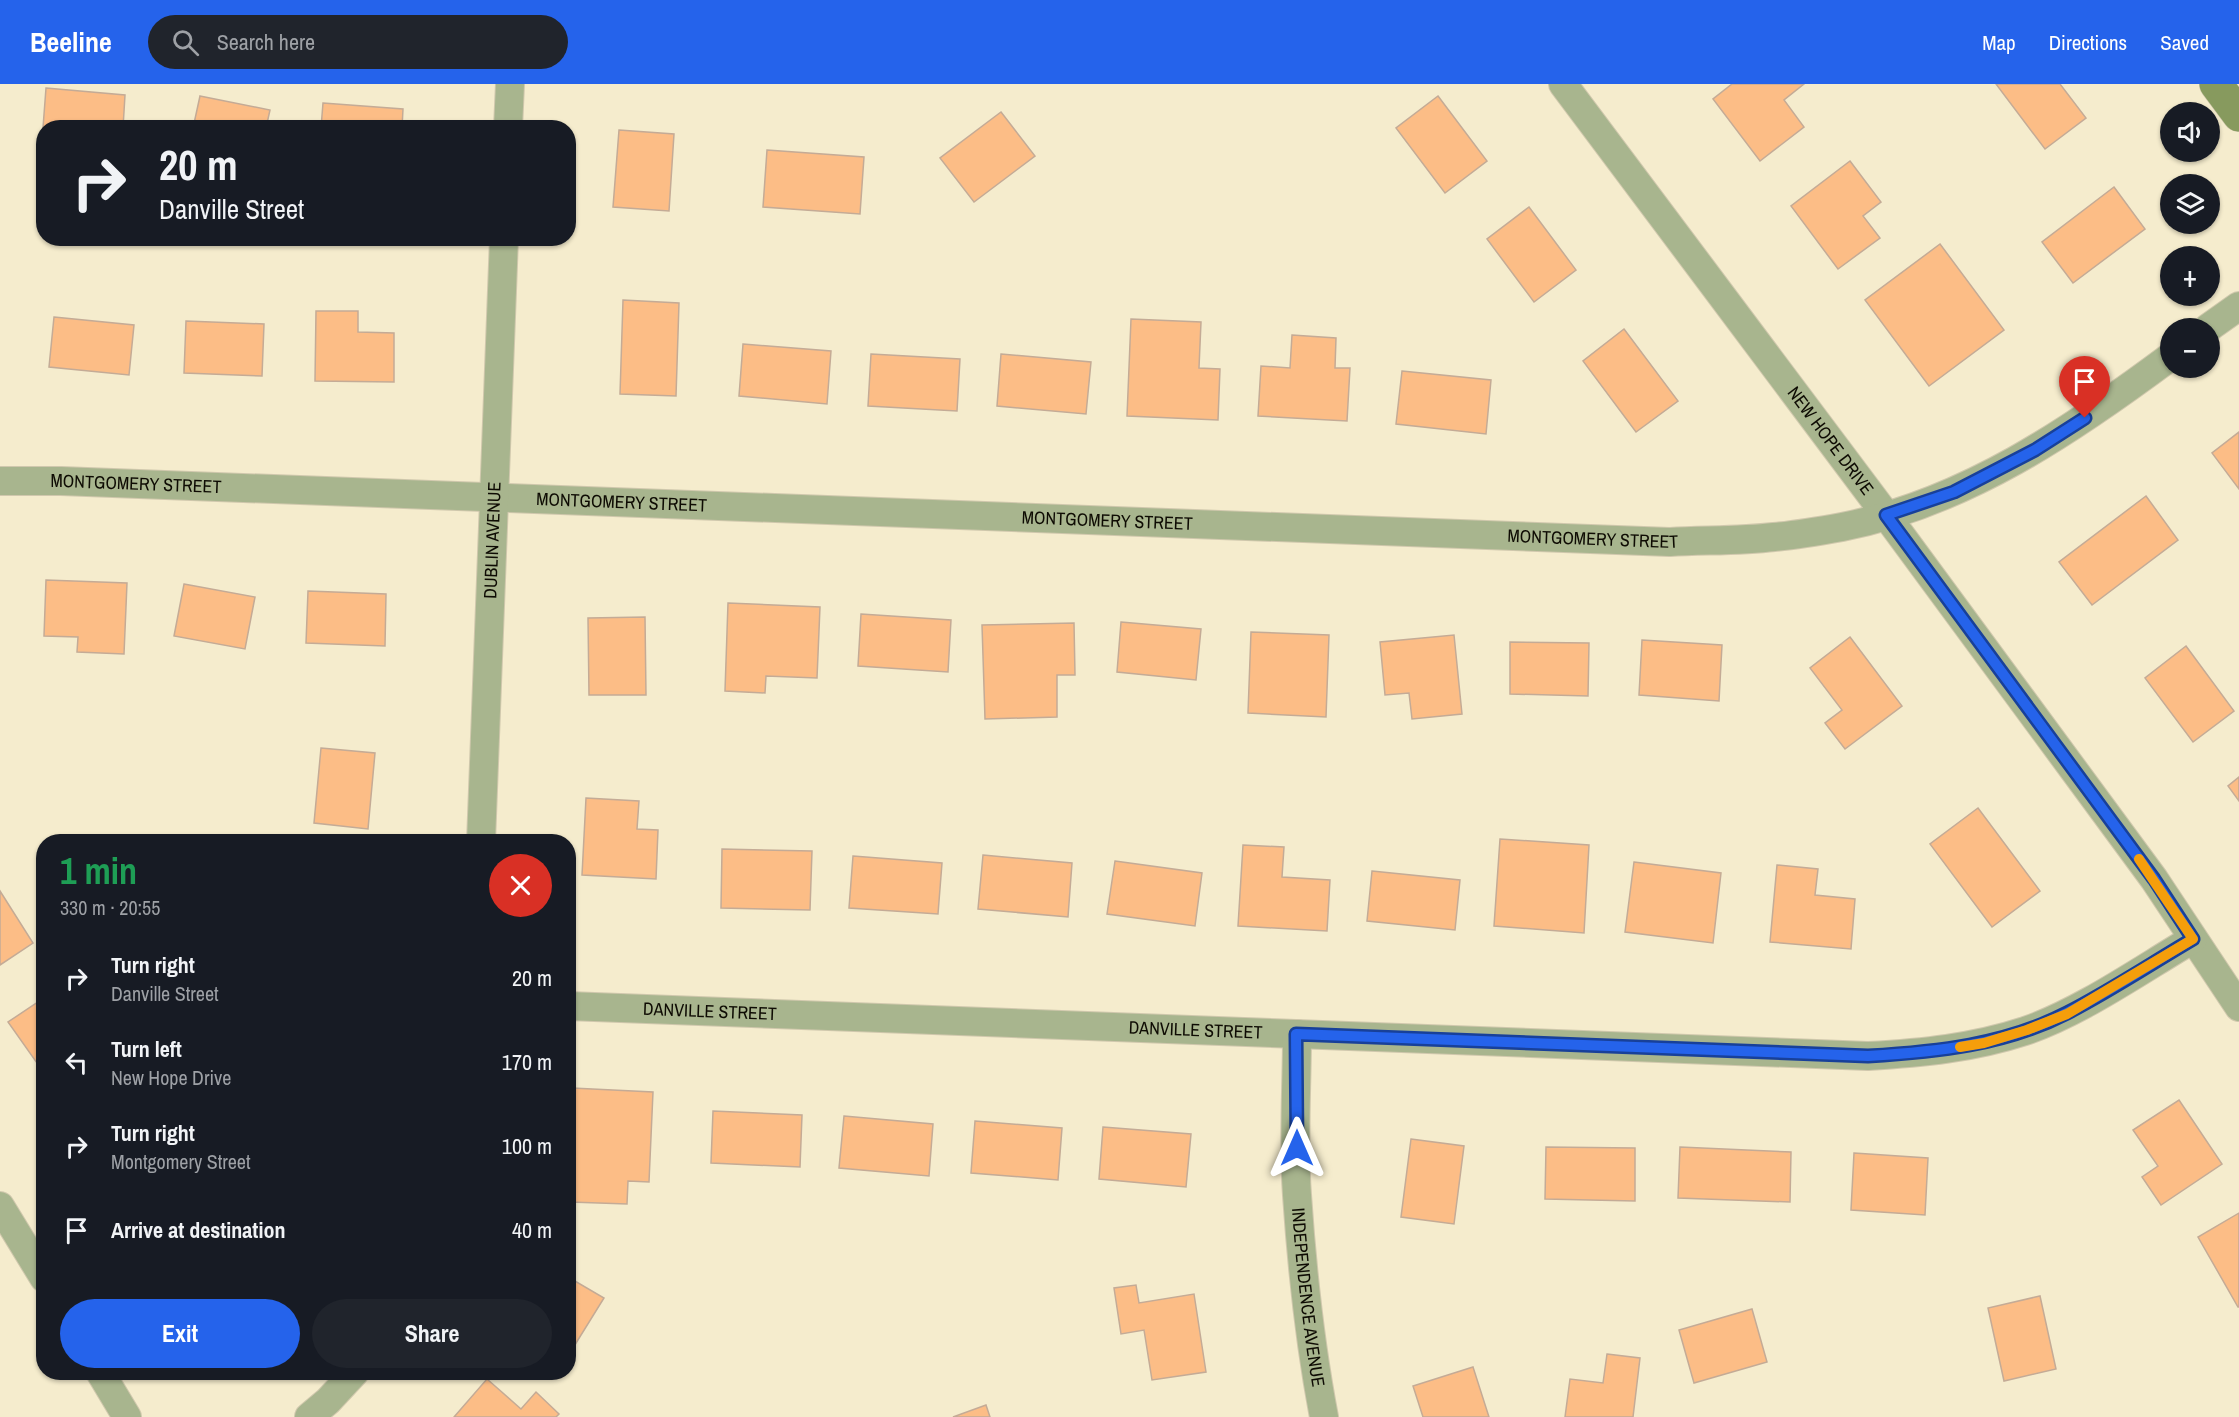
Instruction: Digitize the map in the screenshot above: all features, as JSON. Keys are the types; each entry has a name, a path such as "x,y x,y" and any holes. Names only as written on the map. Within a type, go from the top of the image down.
{"main road":[{"path":"2216,84 2239,115"}],"street":[{"path":"508,120 510,84"},
{"name":"NEW HOPE DRIVE","path":"1563,84 1886,515 2154,879 2239,1007"},
{"name":"DUBLIN AVENUE","path":"481,834 504,246"},
{"path":"2220,319 2239,306"},
{"name":"MONTGOMERY STREET","path":"0,481 61,481 1670,542 1774,537 1844,526 1886,515 1954,492 2035,450 2102,408 2160,364"},
{"name":"DANVILLE STREET","path":"576,1006 1868,1056 1930,1053 1984,1043 2027,1030 2067,1014 2193,939"},
{"name":"INDEPENDENCE AVENUE","path":"1296,1034 1297,1193 1310,1328 1324,1417"},
{"path":"0,1206 36,1265"},
{"path":"105,1380 127,1417"},
{"path":"309,1417 348,1380"}],"building":[{"path":"1732,84 1804,84 1784,100 1804,127 1760,161 1713,99"},
{"path":"1996,84 2060,84 2086,118 2045,149"},
{"path":"46,88 125,95 123,120 44,120"},
{"path":"200,96 270,110 268,120 195,120"},
{"path":"1438,96 1487,161 1445,193 1396,128"},
{"path":"323,103 403,109 402,120 322,120"},
{"path":"1001,112 1035,156 974,202 940,158"},
{"path":"619,130 674,134 669,211 613,207"},
{"path":"767,150 864,157 860,214 763,207"},
{"path":"1850,161 1881,202 1863,216 1880,238 1838,269 1791,206"},
{"path":"2114,187 2145,229 2073,283 2042,242"},
{"path":"1529,207 1576,270 1534,302 1487,239"},
{"path":"1940,244 2004,330 1929,386 1865,300"},
{"path":"623,300 679,303 676,396 620,394"},
{"path":"316,311 358,311 358,332 394,333 394,382 315,381"},
{"path":"54,317 134,325 129,375 49,367"},
{"path":"1131,319 1201,322 1199,368 1220,369 1218,420 1127,416"},
{"path":"186,321 264,324 262,376 184,373"},
{"path":"1624,329 1678,401 1636,432 1583,361"},
{"path":"1292,335 1336,338 1335,368 1350,368 1347,421 1258,416 1261,366 1290,368"},
{"path":"743,344 831,351 827,404 739,396"},
{"path":"871,354 960,359 957,411 868,406"},
{"path":"1001,354 1091,362 1086,414 997,406"},
{"path":"1402,371 1491,380 1486,434 1396,424"},
{"path":"2239,432 2239,489 2212,453"},
{"path":"2146,496 2178,540 2092,605 2059,562"},
{"path":"46,580 127,583 124,654 77,652 78,637 44,636"},
{"path":"184,584 255,597 245,649 174,636"},
{"path":"308,591 386,594 385,646 306,643"},
{"path":"728,603 820,607 817,678 766,676 765,693 725,691"},
{"path":"861,614 951,620 948,672 858,666"},
{"path":"645,617 646,695 589,695 588,618"},
{"path":"1121,622 1201,629 1196,680 1117,672"},
{"path":"1074,623 1075,675 1057,675 1057,717 985,719 982,625"},
{"path":"1251,632 1329,635 1326,717 1248,713"},
{"path":"1454,635 1462,714 1412,719 1409,693 1385,695 1380,642"},
{"path":"1850,637 1902,706 1845,749 1825,723 1842,710 1810,668"},
{"path":"1642,640 1722,645 1719,701 1639,695"},
{"path":"1510,642 1589,643 1588,696 1510,694"},
{"path":"2186,646 2234,711 2193,742 2145,678"},
{"path":"321,748 375,753 368,829 314,823"},
{"path":"2239,777 2239,801 2228,786"},
{"path":"586,798 639,801 637,829 658,830 656,879 582,875"},
{"path":"1978,808 2040,891 1992,927 1930,844"},
{"path":"1500,839 1589,845 1584,933 1494,926"},
{"path":"1243,845 1284,847 1282,877 1330,880 1327,931 1238,926"},
{"path":"722,849 812,851 810,910 721,908"},
{"path":"983,855 1072,863 1068,917 978,909"},
{"path":"853,856 942,863 938,914 849,908"},
{"path":"1115,861 1202,873 1195,926 1107,914"},
{"path":"1634,862 1721,873 1713,943 1625,932"},
{"path":"1777,865 1818,869 1815,895 1855,899 1851,949 1770,942"},
{"path":"1372,871 1460,880 1455,930 1367,921"},
{"path":"0,891 33,943 0,965"},
{"path":"36,1003 36,1062 8,1022"},
{"path":"576,1088 653,1092 649,1182 628,1181 627,1204 576,1202"},
{"path":"2179,1100 2222,1164 2161,1205 2142,1177 2158,1166 2133,1130"},
{"path":"713,1111 802,1115 800,1167 711,1163"},
{"path":"844,1116 933,1124 929,1176 839,1168"},
{"path":"975,1121 1062,1128 1058,1180 971,1173"},
{"path":"1103,1127 1191,1134 1186,1187 1099,1179"},
{"path":"1411,1139 1464,1146 1454,1224 1401,1217"},
{"path":"1546,1147 1635,1148 1635,1201 1545,1199"},
{"path":"1680,1147 1791,1152 1790,1202 1678,1198"},
{"path":"1854,1153 1928,1158 1925,1215 1851,1210"},
{"path":"2239,1213 2239,1307 2238,1307 2198,1237"},
{"path":"576,1282 604,1298 576,1343"},
{"path":"1136,1285 1139,1303 1194,1294 1206,1372 1152,1380 1144,1330 1121,1334 1114,1288"},
{"path":"2040,1296 2056,1369 2004,1381 1988,1308"},
{"path":"1752,1309 1767,1362 1694,1383 1679,1330"},
{"path":"1607,1354 1640,1358 1633,1417 1565,1417 1570,1379 1603,1383"},
{"path":"1473,1367 1489,1417 1423,1417 1413,1386"},
{"path":"486,1380 521,1409 536,1392 559,1414 556,1417 454,1417"},
{"path":"986,1405 990,1417 953,1417"}],"slow traffic":[{"path":"1960,1047 1984,1043 2027,1030 2067,1014 2193,939 2139,859"}],"route":[{"path":"1297,1148 1296,1034 1868,1056 1930,1053 1984,1043 2027,1030 2067,1014 2193,939 2154,879 1886,515 1954,492 2035,450 2085,418"}]}
